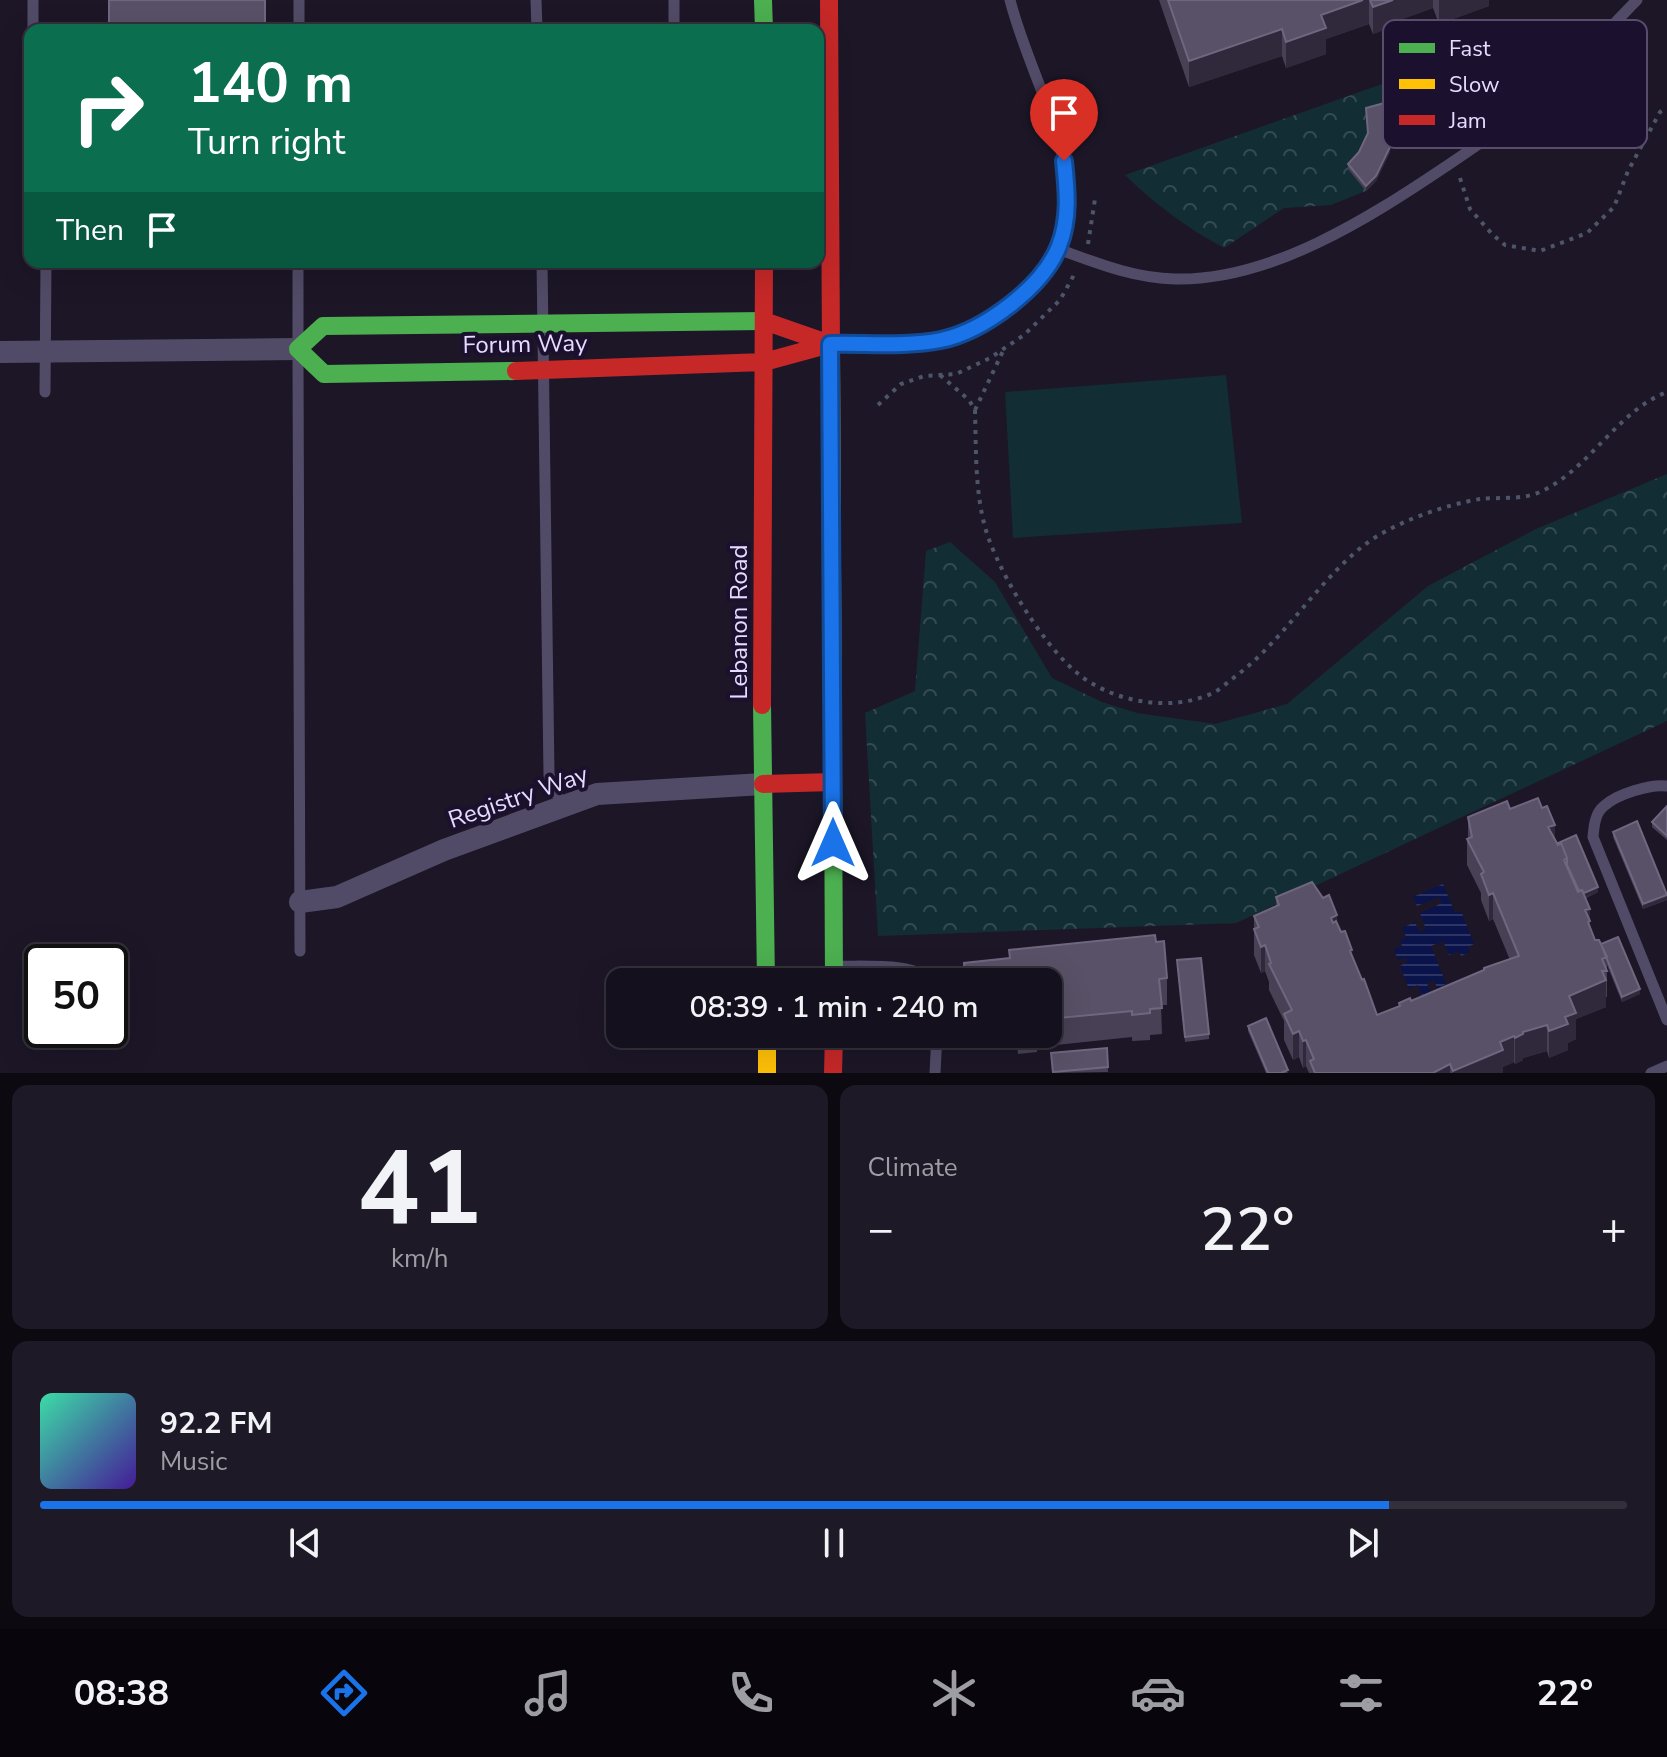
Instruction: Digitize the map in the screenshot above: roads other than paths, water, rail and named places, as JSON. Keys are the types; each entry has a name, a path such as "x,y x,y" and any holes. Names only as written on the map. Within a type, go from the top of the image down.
{"main road":[{"path":"763,0 764,24"},
{"path":"829,0 834,968"},
{"name":"Lebanon Road","path":"764,268 766,968"},
{"name":"Forum Way","path":"764,321 830,344 764,362 324,374 298,349 323,326 764,321"},
{"path":"763,784 833,782"},
{"path":"767,1048 767,1073"},
{"path":"833,1073 834,1048"}],"street":[{"path":"0,352 298,349"},
{"name":"Registry Way","path":"300,902 337,897 444,850 597,794 763,784"}],"lane":[{"path":"33,0 33,24"},
{"path":"299,0 299,24"},
{"path":"536,0 537,24"},
{"path":"674,0 674,24"},
{"path":"830,344 915,343 966,332 1014,303 1033,285 1058,249 1068,208 1064,161 1010,0"},
{"path":"1617,20 1637,0"},
{"path":"1058,249 1117,271 1142,276 1200,278 1235,271 1291,254 1343,229 1395,201 1473,148"},
{"path":"45,392 46,268"},
{"path":"298,268 300,951"},
{"path":"542,268 549,775 562,806"},
{"path":"1667,786 1645,787 1604,806 1597,814 1593,837 1667,1020"},
{"path":"935,1073 936,1048"},
{"path":"1651,1073 1667,1066"}]}
